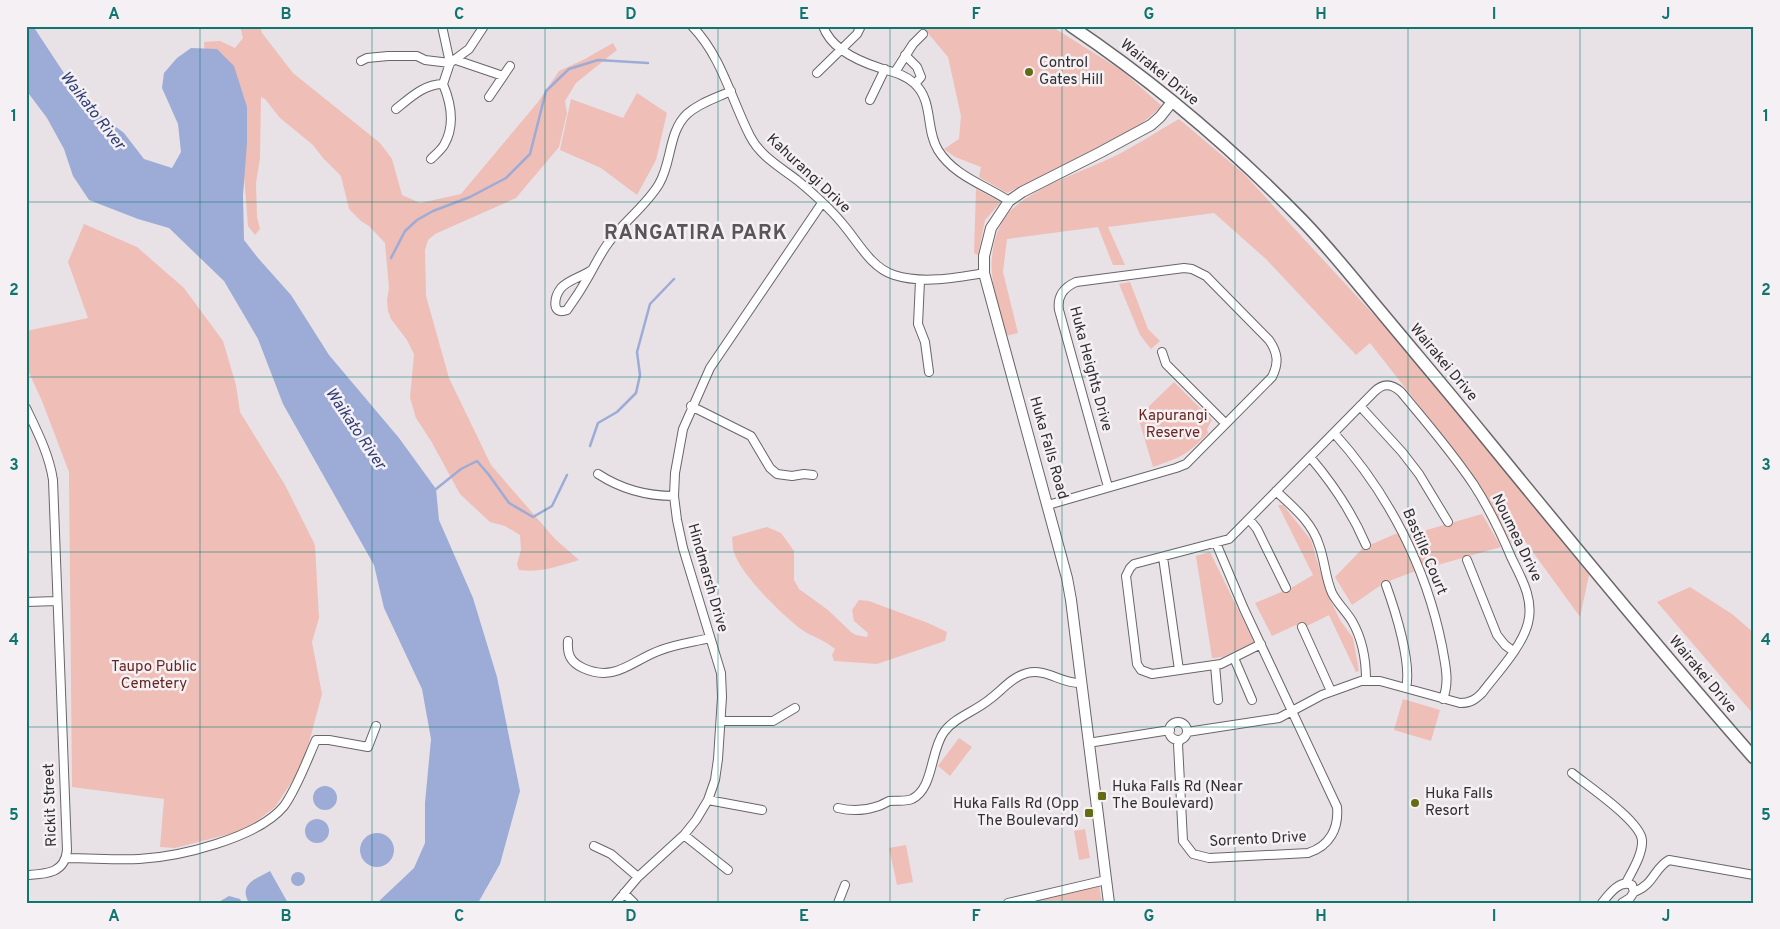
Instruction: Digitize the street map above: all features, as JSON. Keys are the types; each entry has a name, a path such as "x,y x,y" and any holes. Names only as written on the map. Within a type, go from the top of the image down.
{"main road":[{"name":"Wairakei Drive","path":"1071,26 1138,73 1172,102 1260,179 1332,252 1590,567 1754,758"}],"street":[{"path":"442,26 453,62"},
{"path":"443,84 453,62 469,49 484,26"},
{"name":"Kahurangi Drive","path":"692,26 712,52 751,138 768,158 797,180 822,203 880,268 893,275 920,280 984,273"},
{"path":"823,26 832,41 841,50 861,60 895,72 916,84 928,106 933,136 937,148 943,157 956,170 1009,201"},
{"path":"817,73 857,34 861,26"},
{"path":"895,72 913,44 923,34"},
{"path":"905,55 917,67 921,77 916,84"},
{"path":"361,61 374,57 418,56 425,60 453,62 503,76"},
{"path":"488,97 510,66"},
{"path":"870,100 885,69"},
{"path":"396,109 427,86 443,84"},
{"path":"430,159 444,147 451,125 447,92 443,84"},
{"path":"590,271 562,287 555,300 559,310 567,310 613,237 650,197 660,182 668,164 674,136 679,125 698,106 731,92"},
{"name":"Huka Falls Road","path":"1109,903 1071,600 1048,505 984,273 984,256 990,228 1009,201 1022,192 1151,125 1172,102"},
{"name":"Hindmarsh Drive","path":"616,903 638,877 684,835 696,820 708,800 715,780 717,766 721,721 721,673 682,548 674,496 675,473 683,429 710,368 822,203"},
{"name":"Huka Heights Drive","path":"1048,505 1186,464 1272,377 1278,360 1276,349 1206,276 1192,269 1184,268 1076,282 1066,286 1061,293 1058,302 1059,310 1108,487"},
{"path":"920,280 918,324 924,342 929,372"},
{"path":"1162,352 1166,364 1225,424"},
{"name":"Noumea Drive","path":"1261,644 1234,658 1214,665 1152,674 1141,670 1137,664 1126,576 1130,568 1134,564 1229,539 1382,385 1397,388 1450,451 1475,486 1499,530 1524,584 1528,598 1529,622 1521,640 1476,699 1465,703 1443,699 1380,681 1366,680 1354,682 1331,691 1293,711"},
{"path":"692,406 751,436 770,468 777,474 792,476 813,475"},
{"path":"1360,406 1402,452 1419,474 1448,522"},
{"name":"Rickit Street","path":"26,408 51,465 53,480 66,858 114,860 160,857 200,848 245,834 262,824 284,806 316,740 329,740 368,747 376,726"},
{"name":"Bastille Court","path":"1334,433 1347,447 1394,514 1418,564 1431,600 1443,653 1447,678 1443,699"},
{"path":"1310,457 1339,494 1359,528 1366,545"},
{"path":"598,474 614,485 640,492 674,496"},
{"path":"1276,491 1301,515 1316,536 1328,583 1340,607 1351,620 1362,643 1366,665 1366,680"},
{"path":"1249,519 1257,530 1286,588"},
{"path":"1187,732 1279,718 1293,711 1244,610 1216,543"},
{"path":"1162,557 1179,670"},
{"path":"1467,560 1497,635 1513,651"},
{"path":"1386,585 1394,609 1408,671 1406,688"},
{"path":"26,602 56,601"},
{"path":"1302,627 1331,691"},
{"path":"568,641 568,655 575,665 594,673 605,674 627,668 661,650 710,638"},
{"path":"1234,658 1252,700"},
{"path":"1214,665 1218,700"},
{"path":"838,808 865,810 889,801 911,800 926,785 937,747 944,733 953,724 990,699 1017,677 1039,672 1072,684 1081,683"},
{"path":"721,721 773,721 795,708"},
{"name":"Sorrento Drive","path":"1180,740 1178,744 1183,841 1193,854 1209,858 1308,853 1322,847 1332,837 1337,823 1337,807 1293,711"},
{"path":"1181,723 1186,726 1187,732 1185,737 1180,740 1171,736 1170,730 1172,725 1181,723"},
{"path":"1088,743 1170,730"},
{"path":"1572,773 1624,814 1640,832 1642,847 1626,883 1614,890 1602,903"},
{"path":"708,800 762,810"},
{"path":"684,835 728,870"},
{"path":"594,846 611,854 638,877"},
{"path":"26,875 51,872 57,869 66,858"},
{"path":"1622,903 1630,898 1634,892 1650,883 1664,863 1669,860 1754,875"},
{"path":"1008,903 1106,880"},
{"path":"1626,883 1632,885 1634,892"},
{"path":"838,903 845,885"},
{"path":"624,894 634,903"}],"green space":[{"path":"240,26 260,26 262,33 293,73 380,143 392,159 402,195 420,203 461,194 538,102 559,71 613,43 617,50 576,83 565,101 567,113 559,147 516,198 435,234 428,240 425,250 426,296 449,378 491,465 555,539 579,560 542,570 519,570 517,564 521,550 520,535 505,526 490,522 460,494 416,418 410,398 414,354 407,340 391,319 388,311 389,288 385,243 349,209 341,176 313,145 280,118 265,99 261,97 260,158 256,183 257,217 260,229 255,235 248,226 238,100 205,60 204,42 220,41 235,48 243,38"},
{"path":"922,26 1051,26 1121,70 1162,106 1139,126 1007,193 979,177 981,167 955,157 944,149 959,139 961,116 948,57"},
{"path":"637,93 667,113 656,160 637,195 601,168 560,150 571,99 623,118"},
{"path":"1179,119 1244,174 1410,354 1589,575 1580,617 1522,537 1512,544 1469,469 1370,343 1356,355 1266,259 1214,213 1108,227 1125,265 1113,265 1098,227 1007,239 1003,272 1018,333 1006,336 994,287 992,267 996,235 1007,215 1016,206 1041,189 1122,153"},
{"path":"976,189 1001,202 985,220 978,255 974,253"},
{"name":"Taupo Public Cemetery","path":"84,224 137,247 184,288 223,341 236,385 240,412 285,485 315,545 319,618 312,642 322,694 303,765 275,807 245,830 175,848 160,847 164,799 72,787 69,472 42,401 26,366 26,331 88,318 68,262"},
{"path":"1130,282 1148,329 1160,341 1151,349 1140,335 1119,284"},
{"name":"Kapurangi Reserve","path":"1174,382 1212,420 1207,429 1208,433 1189,451 1178,458 1153,467 1138,417"},
{"path":"1278,505 1283,505 1311,540 1326,591 1340,620 1353,638 1359,671 1356,672 1329,615 1299,630 1296,625 1272,636 1255,603 1291,588 1313,575"},
{"path":"1482,514 1501,547 1413,572 1384,583 1352,605 1335,577 1363,548 1395,534 1413,534"},
{"path":"767,527 781,533 794,551 794,580 799,589 828,610 851,632 867,637 868,633 854,621 852,610 859,600 869,601 947,632 945,641 877,664 834,661 832,655 835,649 802,630 784,615 753,583 738,561 733,550 732,537"},
{"path":"1210,552 1254,642 1223,657 1212,658 1196,556"},
{"path":"1690,587 1732,614 1754,633 1754,715 1657,602"},
{"path":"1403,699 1440,710 1431,741 1394,730"},
{"path":"959,738 972,747 950,776 938,766"},
{"path":"1085,829 1090,858 1079,860 1074,831"},
{"path":"906,845 913,882 897,885 889,848"},
{"path":"1099,885 1102,903 1029,903"}],"water":[{"name":"Waikato River","path":"26,26 33,26 83,102 124,133 144,159 172,168 181,152 178,124 162,88 164,73 177,58 191,48 217,49 234,66 247,107 247,143 243,195 244,240 291,295 329,355 399,438 436,489 439,520 473,598 497,677 520,791 500,864 478,903 377,903 414,868 425,843 425,803 431,739 422,689 384,608 374,565 283,404 258,339 224,281 169,228 138,219 89,200 73,176 64,149 47,118 26,90"},
{"path":"325,786 330,787 336,793 336,803 330,809 325,810 320,809 314,803 313,798 314,793 320,787"},
{"path":"317,819 322,820 328,826 328,836 322,842 317,843 312,842 306,836 305,831 306,826 312,820"},
{"path":"377,833 389,838 394,850 389,862 377,867 365,862 360,850 365,838"},
{"path":"270,871 288,903 249,903 246,896 247,887 254,880"},
{"path":"295,872 301,872 305,879 301,886 295,886 291,882 291,876"},
{"path":"229,896 240,899 242,903 217,903"}],"waterway":[{"path":"391,258 405,231 417,220 433,211 470,197 506,178 530,154 546,91 569,69 598,60 648,63"},
{"path":"590,446 598,423 617,412 636,393 640,375 637,352 650,304 674,279"},
{"path":"436,489 461,469 477,461 509,503 533,517 552,506 567,475"}],"place":[{"name":"Control Gates Hill","path":"1029,72"},
{"name":"Huka Falls Rd (Near The Boulevard)","path":"1102,796"},
{"name":"Huka Falls Resort","path":"1415,803"},
{"name":"Huka Falls Rd (Opp The Boulevard)","path":"1089,813"}],"district":[{"name":"RANGATIRA PARK","path":"696,234"}]}
